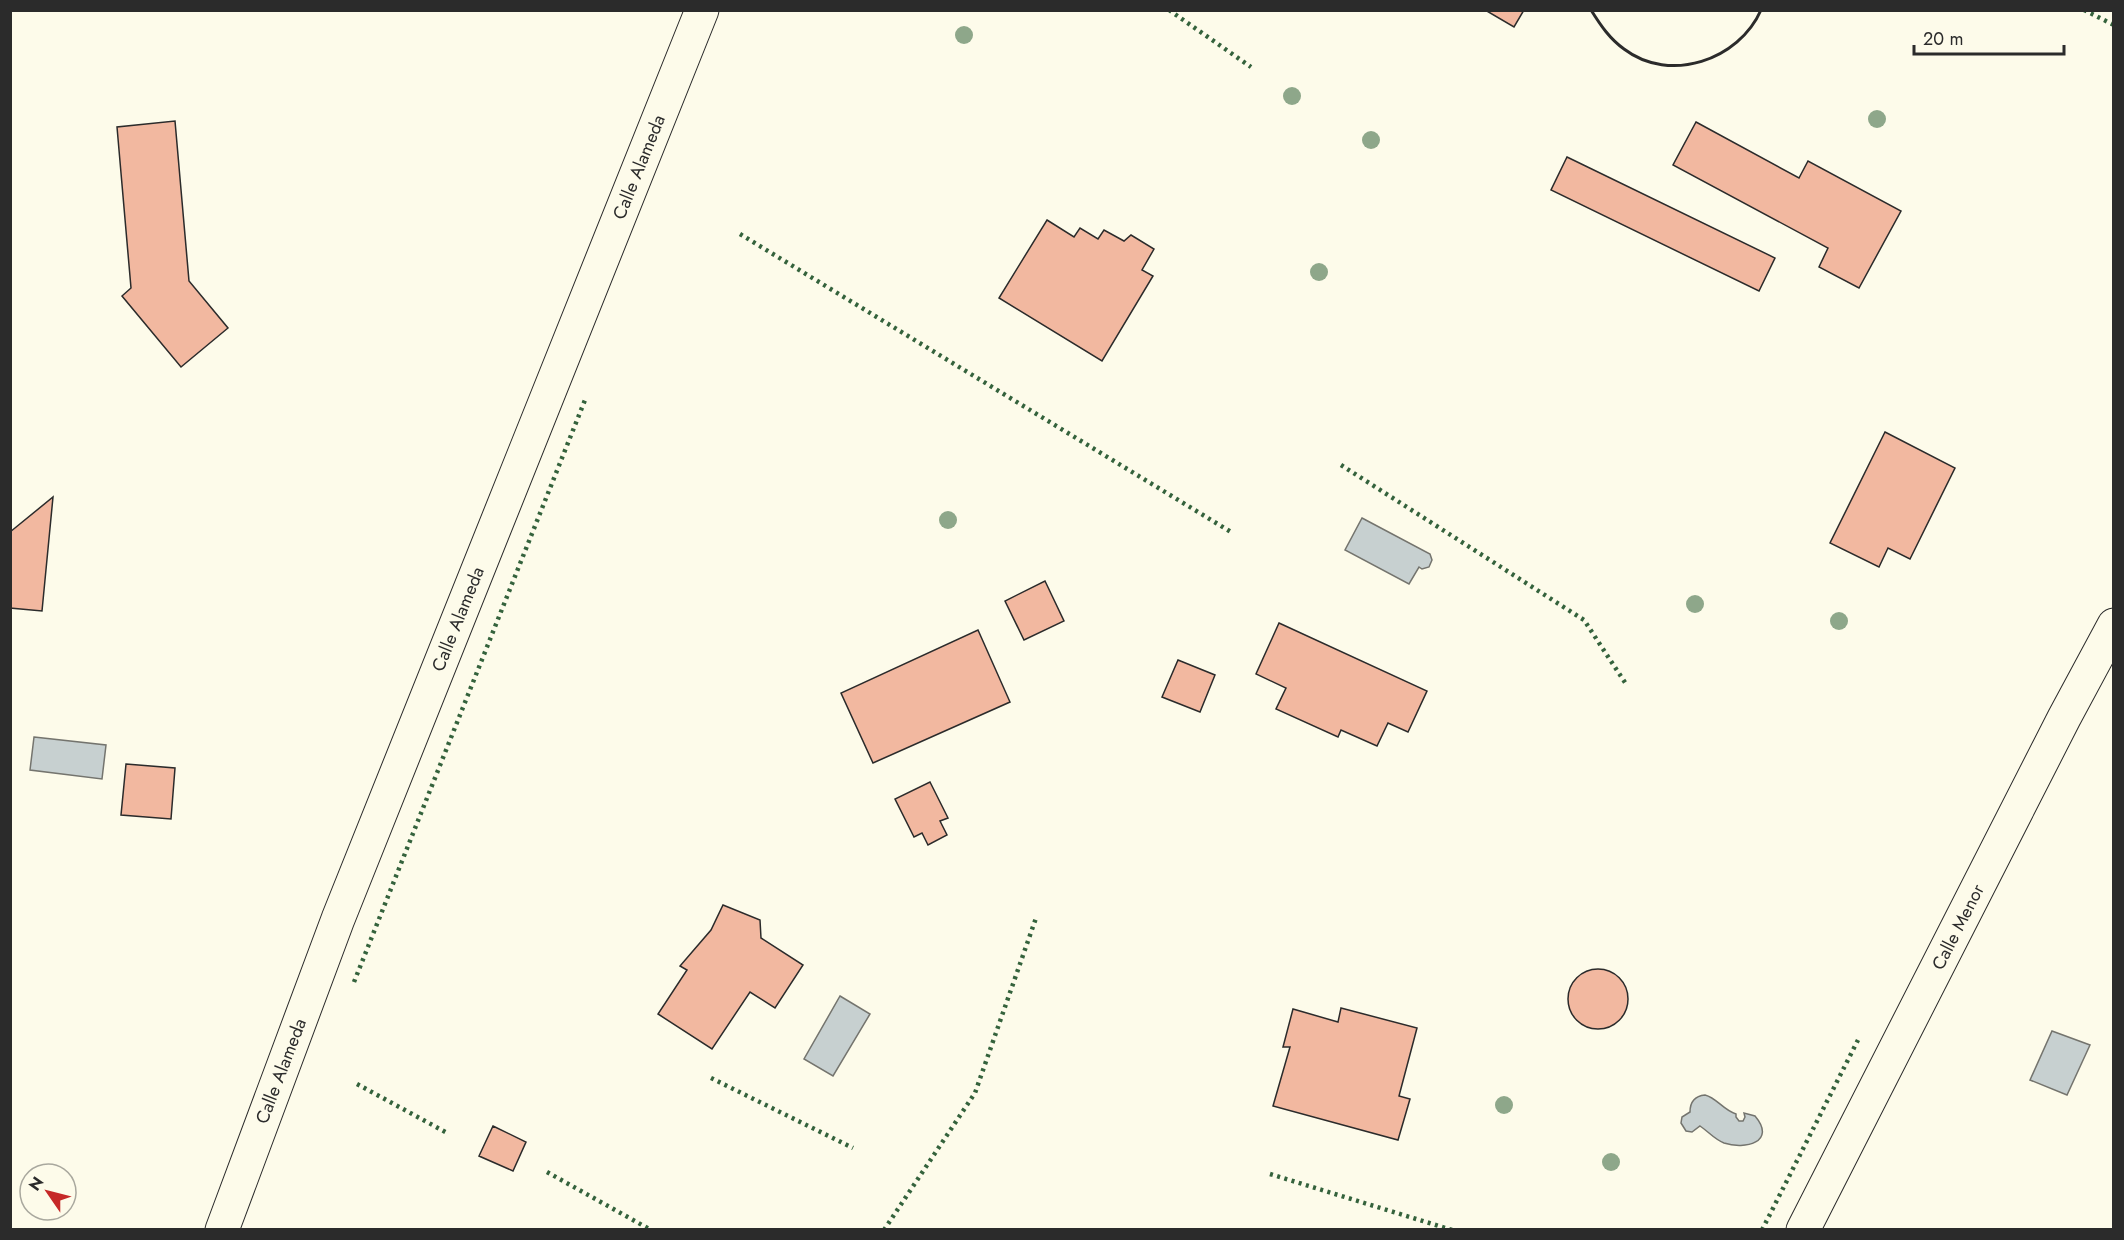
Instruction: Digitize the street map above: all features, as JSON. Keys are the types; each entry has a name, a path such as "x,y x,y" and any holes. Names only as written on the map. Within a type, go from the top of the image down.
{"street":[{"name":"Calle Alameda","path":"222,1230 338,919 702,10"},
{"name":"Calle Menor","path":"1803,1230 2064,718 2114,625"}],"shaded area":[{"path":"1362,518 1430,554 1432,560 1429,567 1422,569 1419,567 1409,584 1345,550"},
{"path":"34,737 106,745 102,779 30,770"},
{"path":"840,996 870,1014 833,1076 804,1059"},
{"path":"2052,1031 2090,1045 2067,1095 2030,1080"},
{"path":"1705,1095 1736,1114 1739,1121 1743,1121 1744,1113 1755,1116 1761,1125 1760,1138 1749,1144 1732,1145 1720,1141 1700,1126 1692,1132 1686,1131 1681,1123 1682,1117 1690,1112 1694,1100"}],"building":[{"path":"1485,10 1524,10 1514,27"},
{"path":"175,121 189,281 228,328 181,367 122,296 131,288 117,127"},
{"path":"1696,122 1799,178 1808,161 1901,211 1859,288 1819,267 1828,248 1673,165"},
{"path":"1567,157 1775,258 1759,291 1551,190"},
{"path":"1047,220 1074,237 1080,228 1098,239 1104,230 1124,241 1131,235 1154,249 1142,270 1153,276 1102,361 999,298"},
{"path":"1885,432 1955,468 1910,559 1888,548 1879,567 1830,543"},
{"path":"53,497 42,611 10,608 10,532"},
{"path":"1045,581 1064,621 1024,640 1005,601"},
{"path":"1279,623 1427,691 1408,732 1388,723 1377,746 1341,730 1338,737 1276,709 1286,688 1256,674"},
{"path":"978,630 1010,702 873,763 841,693"},
{"path":"1178,660 1215,675 1200,712 1162,697"},
{"path":"126,764 175,768 171,819 121,815"},
{"path":"930,782 948,818 940,821 947,835 928,845 922,833 914,837 895,799"},
{"path":"723,905 760,920 761,938 803,965 775,1008 750,992 712,1049 658,1014 687,970 680,966 711,930"},
{"path":"1598,969 1615,974 1623,982 1628,999 1623,1016 1615,1024 1598,1029 1581,1024 1573,1016 1568,999 1573,982 1581,974"},
{"path":"1341,1008 1417,1028 1399,1096 1410,1099 1398,1140 1273,1106 1290,1047 1283,1047 1293,1009 1338,1022"},
{"path":"493,1126 526,1142 513,1171 479,1156"}],"hedge":[{"path":"1169,10 1251,67"},
{"path":"2084,10 2114,25"},
{"path":"740,234 1231,532"},
{"path":"354,982 585,400"},
{"path":"1341,465 1584,620 1626,684"},
{"path":"884,1230 975,1093 1036,918"},
{"path":"1762,1230 1858,1040"},
{"path":"711,1078 853,1148"},
{"path":"357,1084 449,1134"},
{"path":"547,1172 651,1230"},
{"path":"1270,1174 1452,1230"}],"wall":[{"path":"1591,10 1606,32 1624,49 1642,59 1662,65 1682,65 1720,54 1737,42 1751,27 1761,10"}]}
